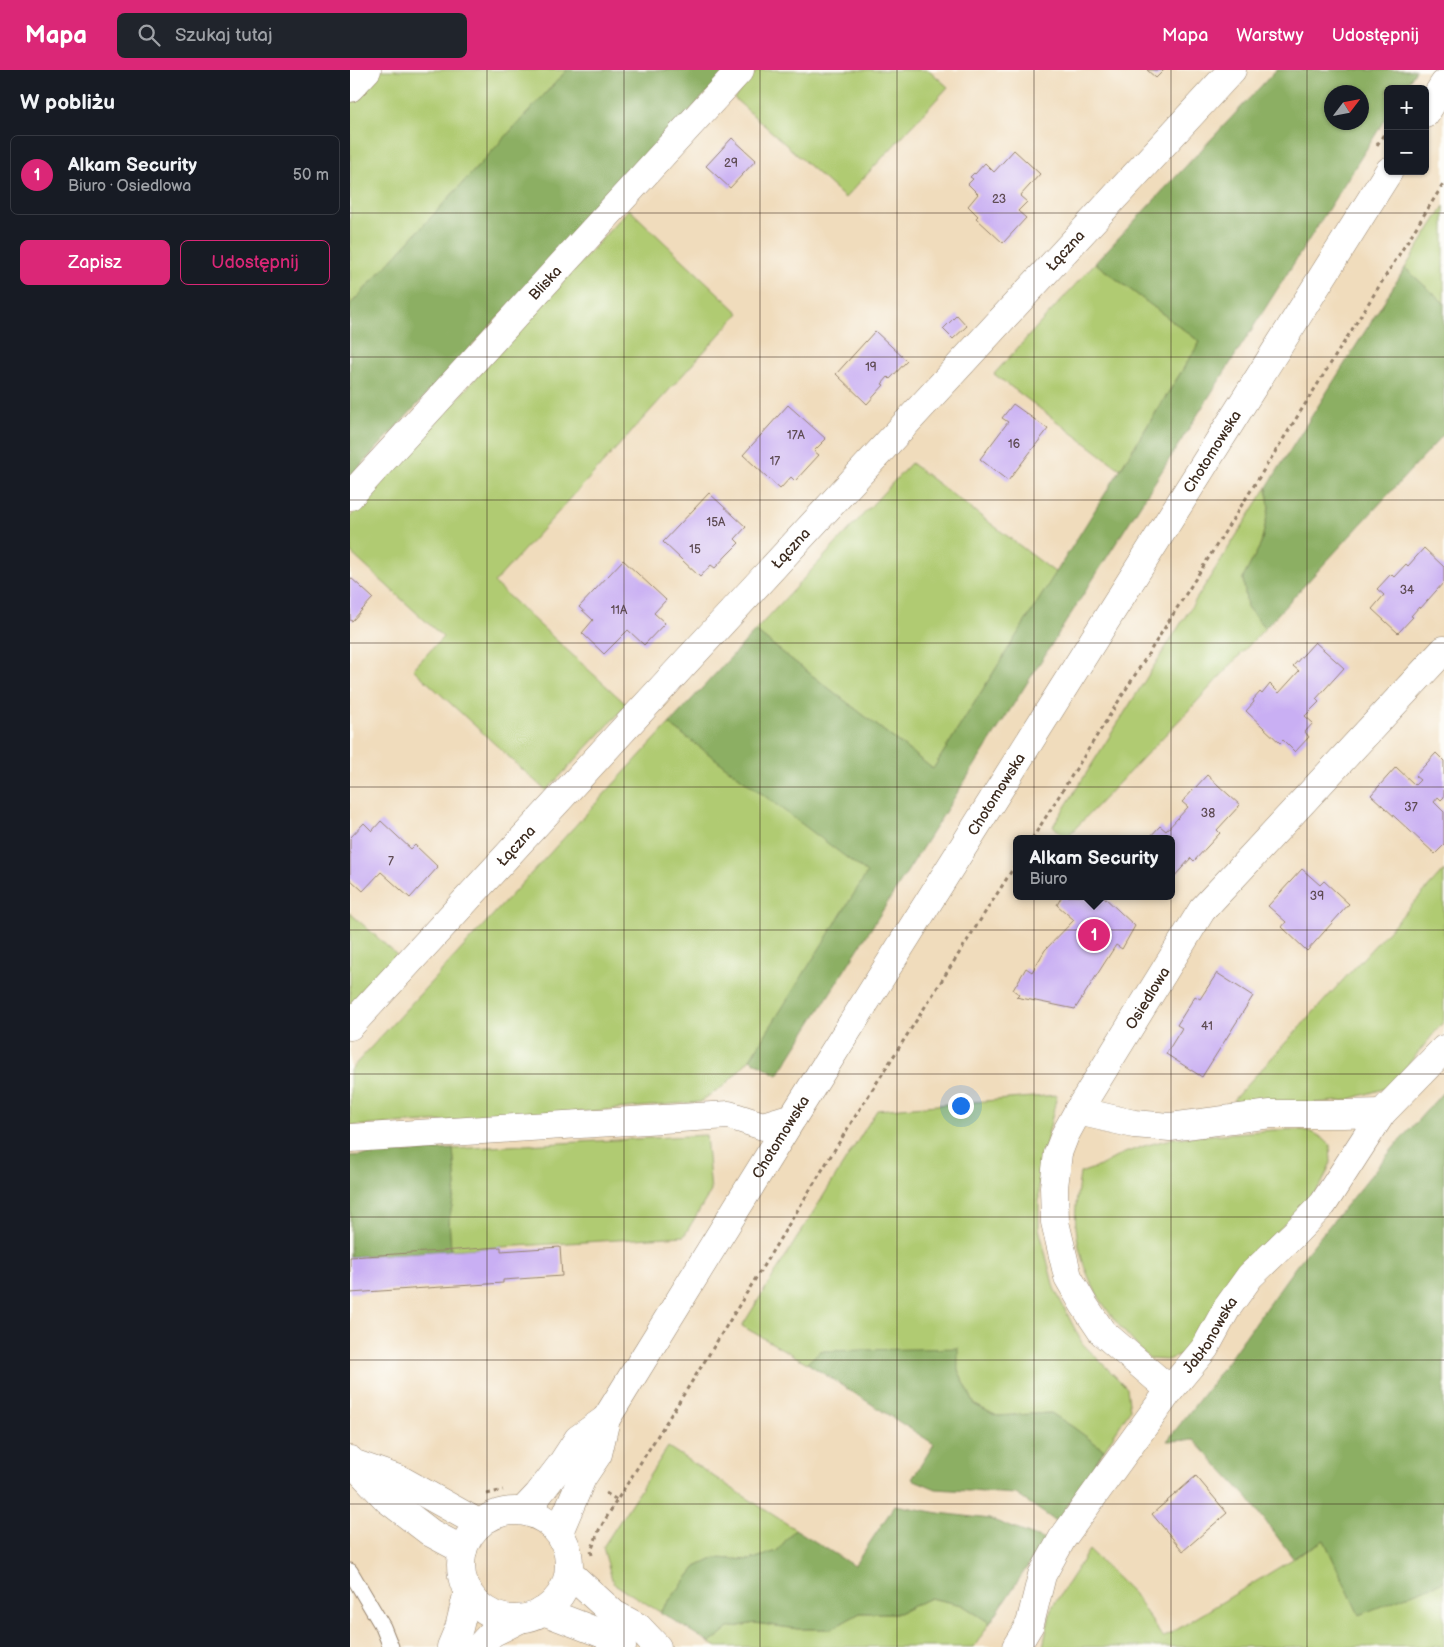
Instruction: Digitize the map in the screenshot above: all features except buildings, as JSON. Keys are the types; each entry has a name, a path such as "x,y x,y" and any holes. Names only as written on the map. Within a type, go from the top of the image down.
{"street":[{"path":"350,88 367,70"},
{"name":"Bliska","path":"350,496 740,70"},
{"name":"Łączna","path":"350,1026 1232,70"},
{"path":"1429,108 1444,84"},
{"name":"Chotomowska","path":"559,1532 582,1478 598,1454 606,1419 793,1117 1386,175"},
{"name":"Osiedlowa","path":"1170,1390 1102,1332 1068,1277 1055,1222 1054,1187 1058,1153 1078,1111 1202,910 1444,650"},
{"name":"Jabłonowska","path":"1016,1647 1030,1624 1042,1575 1062,1539 1170,1390 1205,1348 1227,1308 1250,1276 1323,1204 1382,1113 1444,1049"},
{"path":"1078,1111 1134,1124 1170,1127 1271,1114 1382,1113"},
{"path":"350,1138 729,1115 763,1126 793,1117"},
{"name":"Chotomowska","path":"523,1511 562,1464 578,1439 606,1419"},
{"path":"352,1465 401,1480 480,1524"},
{"path":"352,1465 388,1500 431,1533 463,1550"},
{"path":"479,1647 492,1633 532,1615 555,1601 564,1588 569,1573 568,1552 559,1532 543,1518 523,1511 501,1512 486,1518 468,1537 461,1563 462,1578 470,1595 484,1609 501,1617 532,1615 603,1634 622,1647"},
{"path":"569,1573 614,1614 638,1627 657,1647"},
{"path":"451,1647 459,1628 468,1590"}],"lane":[{"path":"350,1571 383,1628 391,1647"}],"path":[{"path":"1035,835 1444,182"},
{"path":"592,1558 591,1551 598,1530 708,1356 851,1123 1013,869"}],"green space":[{"path":"356,70 567,70 350,305 350,77"},
{"path":"567,70 728,70 350,477 350,305"},
{"path":"758,70 929,70 948,87 845,198 734,98"},
{"path":"1276,70 1416,70 1407,85 1384,85 1384,121 778,1075 750,1059 867,873 669,724 755,631 933,769 1200,342 1095,263"},
{"path":"1444,206 1444,303 1405,268"},
{"path":"629,209 739,313 494,583 627,705 546,791 413,669 443,637 350,552 350,517"},
{"path":"1095,263 1200,342 1120,469 994,374"},
{"path":"1405,268 1444,303 1444,434 1265,628 1247,607 1243,578 1261,544 1269,508 1267,487"},
{"path":"911,463 1056,573 933,769 755,631"},
{"path":"1267,487 1269,508 1261,544 1243,578 1247,607 1265,628 1069,835 1063,835 1053,826"},
{"path":"669,724 868,873 750,1059 725,1085 700,1102 508,1118 350,1126 350,1070"},
{"path":"1444,870 1444,1021 1390,1087 1343,1101 1245,1107 1233,1100"},
{"path":"350,913 397,955 350,1008"},
{"path":"1444,1091 1444,1581 1359,1615 1324,1540 1293,1558 1249,1499 1194,1440 1167,1441 1209,1387 1296,1266 1394,1147"},
{"path":"1057,1095 1039,1175 1039,1228 1054,1288 1082,1343 1127,1388 1130,1410 1104,1450 1051,1413 997,1416 975,1405 958,1370 907,1350 821,1351 807,1363 742,1326 877,1110"},
{"path":"1273,1130 1304,1130 1317,1135 1330,1145 1331,1162 1322,1183 1189,1351 1167,1360 1149,1359 1122,1329 1100,1300 1085,1267 1079,1248 1076,1227 1076,1200 1080,1173 1100,1166 1122,1154 1174,1138"},
{"path":"706,1135 711,1191 684,1236 451,1250 449,1220 456,1186 453,1149"},
{"path":"453,1149 456,1186 449,1220 451,1250 350,1257 350,1156"},
{"path":"958,1348 958,1370 975,1405 997,1416 1051,1413 1104,1450 1057,1522 1016,1494 936,1489 912,1479 934,1444 807,1363 820,1351"},
{"path":"668,1447 795,1529 777,1551 750,1560 715,1558 696,1567 660,1612 613,1583 603,1547"},
{"path":"895,1505 990,1519 1045,1540 990,1623 962,1605 930,1598 899,1613 860,1613 831,1629 798,1629 755,1623 729,1628 710,1643 660,1612 696,1567 715,1558 750,1560 777,1551 795,1529 854,1566"},
{"path":"1324,1540 1359,1614 1444,1581 1444,1647 1043,1647 1051,1609 1089,1550 1133,1593 1163,1638"},
{"path":"930,1598 962,1605 990,1623 974,1647 717,1647 710,1643 729,1628 755,1623 798,1629 831,1629 860,1613 899,1613"}],"place":[{"name":"Alkam Security","path":"1094,935"}]}
